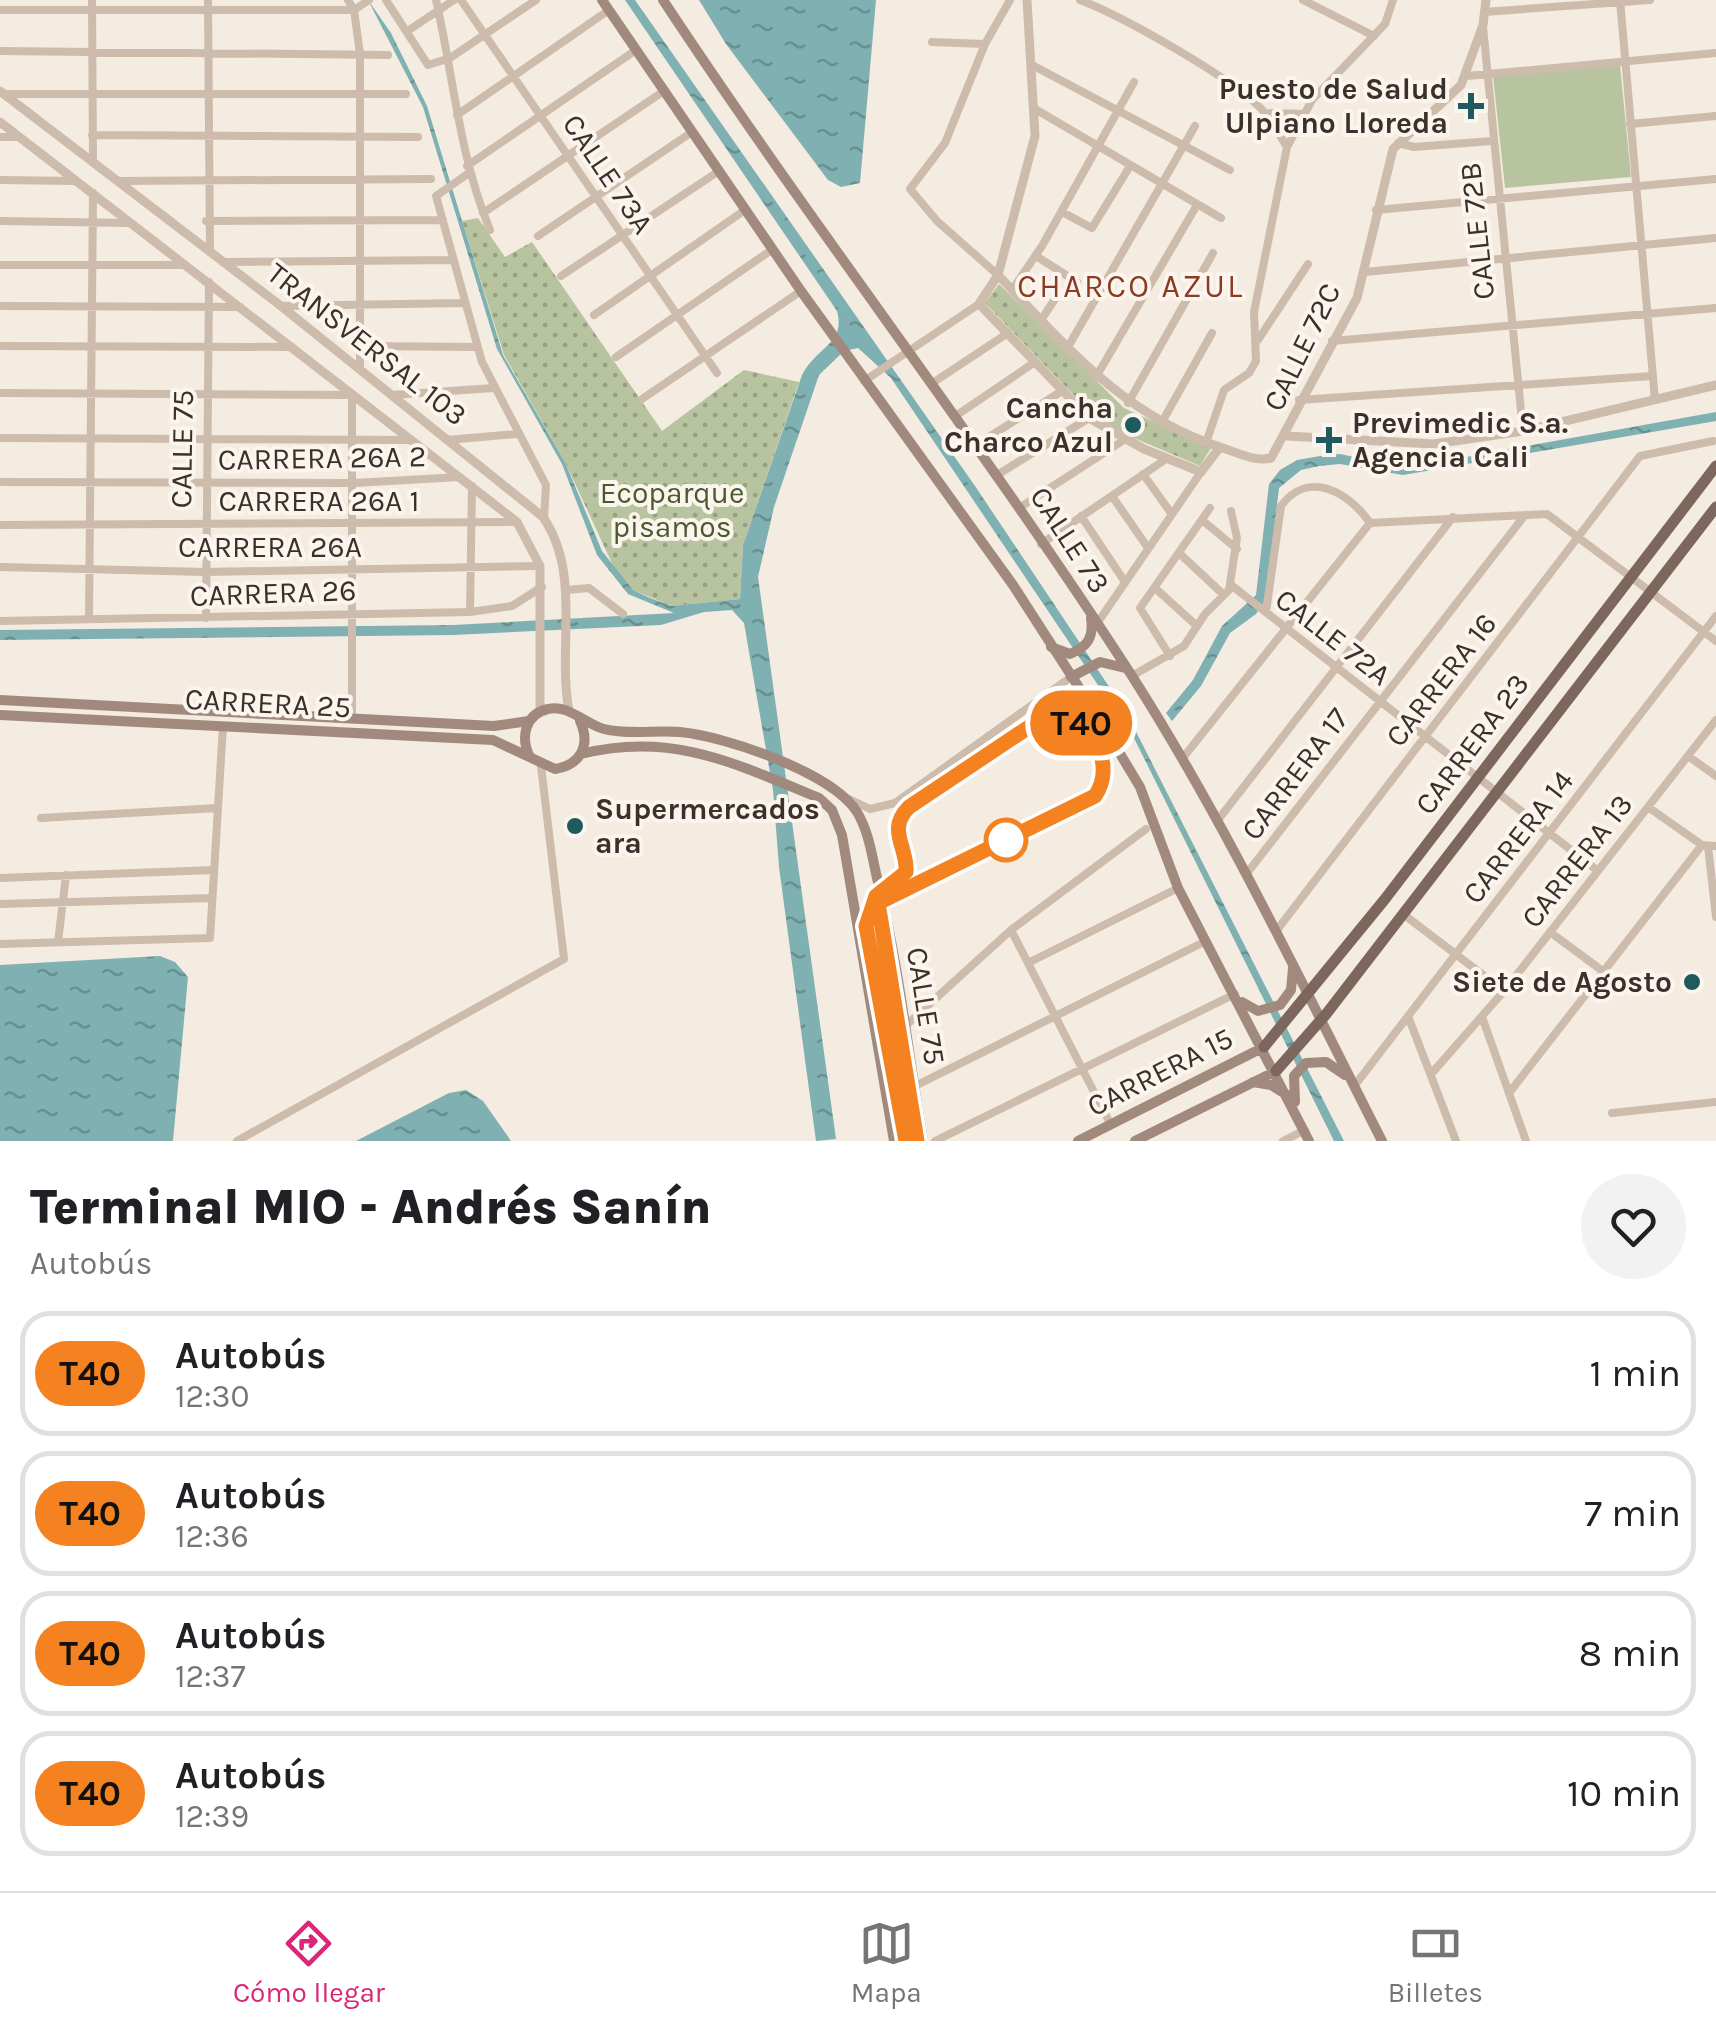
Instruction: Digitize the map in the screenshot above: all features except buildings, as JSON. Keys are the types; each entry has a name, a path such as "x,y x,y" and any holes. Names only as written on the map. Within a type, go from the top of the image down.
{"main road":[{"path":"602,0 850,361 869,377 1012,585 1140,787 1178,888 1266,1045 1305,1131"},
{"name":"CALLE 73","path":"663,0 907,352 957,414 1093,624 1129,672 1248,872 1318,1023 1382,1141"},
{"name":"CARRERA 23","path":"1266,1045 1478,778 1716,466"},
{"name":"CARRERA 23","path":"1278,1068 1318,1023 1498,793 1716,506"},
{"path":"1050,647 1070,654 1086,646 1093,624"},
{"path":"1071,678 1100,662 1114,663 1129,672"},
{"name":"CARRERA 25","path":"0,700 494,726 530,722"},
{"path":"530,757 524,740 530,722 540,712 555,708 610,730 679,732 726,742 826,782 842,794"},
{"name":"CARRERA 25","path":"0,715 494,740 542,766"},
{"path":"542,766 563,768 581,754 586,738 580,721"},
{"name":"CALLE 75","path":"581,754 614,746 692,748 819,798 840,824 894,1141"},
{"name":"CALLE 75","path":"842,794 861,822 888,924 923,1141"},
{"path":"1235,994 1244,1005 1262,1011 1278,1007 1293,982 1293,964"},
{"path":"1243,1058 1252,1039 1250,1022"},
{"name":"CARRERA 15","path":"1078,1141 1266,1045"},
{"path":"1292,1100 1294,1076 1306,1062 1326,1062 1351,1080"},
{"name":"CARRERA 15","path":"1135,1141 1150,1138 1278,1068"},
{"path":"1252,1082 1271,1085 1292,1100"}],"street":[{"path":"348,0 362,5"},
{"path":"386,0 428,66 450,58 536,0"},
{"path":"436,0 450,58 468,170 490,230"},
{"path":"408,30 458,0"},
{"name":"CALLE 73A","path":"458,0 487,33 717,372"},
{"path":"1010,0 985,44 945,143 910,188 937,221 998,275 1096,377 1128,404 1206,442 1267,460 1278,452 1286,436 1434,444 1523,430 1716,385"},
{"path":"869,377 979,304 998,275 1031,156 1035,109 1027,0"},
{"path":"1080,0 1138,27 1266,113 1287,147"},
{"path":"1303,0 1374,36"},
{"path":"1206,442 1224,390 1254,368 1258,340 1254,312 1287,147 1304,114 1330,78 1385,24 1393,0"},
{"name":"CALLE 72B","path":"1486,0 1483,25 1497,200 1523,430"},
{"path":"1484,12 1650,0"},
{"path":"1620,2 1655,400"},
{"path":"0,10 92,5 362,5"},
{"path":"92,5 93,161"},
{"path":"208,5 206,221 210,252"},
{"path":"360,368 362,5"},
{"path":"457,115 609,10"},
{"name":"CALLE 72B","path":"1466,76 1483,25"},
{"path":"932,42 985,44"},
{"path":"544,519 546,485 516,434 476,347 436,196 541,115 636,50"},
{"path":"0,51 388,54"},
{"path":"1466,76 1716,53"},
{"path":"1032,65 1230,170"},
{"name":"CALLE 72C","path":"1286,436 1299,400 1365,272 1388,160 1398,144 1448,101 1466,76"},
{"path":"1012,290 1062,212 1134,82"},
{"path":"483,213 664,91"},
{"path":"2,92 406,94"},
{"name":"TRANSVERSAL 103","path":"2,92 360,368 544,519 561,554 566,590 564,660 569,712"},
{"path":"1035,109 1221,218"},
{"path":"1266,113 1304,114"},
{"path":"1630,124 1716,116"},
{"name":"TRANSVERSAL 103","path":"0,122 517,522 540,566 544,661 540,712"},
{"path":"1068,347 1187,146 1195,126"},
{"path":"538,236 692,132"},
{"path":"92,135 418,137"},
{"path":"0,137 19,137"},
{"path":"1398,144 1414,148 1492,141"},
{"path":"1062,212 1092,228 1130,166"},
{"path":"561,276 719,171"},
{"path":"1376,210 1716,178"},
{"path":"118,181 430,179"},
{"path":"0,180 80,181"},
{"path":"89,619 92,191"},
{"path":"1096,377 1197,206"},
{"path":"594,315 746,210"},
{"path":"206,221 443,220"},
{"path":"0,222 133,223"},
{"path":"1365,272 1716,238"},
{"path":"616,357 773,250"},
{"path":"1128,404 1213,253"},
{"path":"1036,256 1077,282"},
{"path":"223,262 453,260"},
{"path":"1258,340 1308,264"},
{"path":"0,266 189,266"},
{"name":"CALLE 75","path":"206,618 209,281"},
{"path":"642,399 801,291"},
{"path":"1042,320 1056,296"},
{"path":"280,306 463,303"},
{"path":"979,304 1089,418 1124,440 1201,472"},
{"path":"0,306 243,307"},
{"path":"1332,341 1716,308"},
{"path":"934,382 1008,333"},
{"path":"1162,422 1212,333"},
{"path":"0,346 292,347"},
{"path":"360,346 476,347"},
{"path":"957,414 1035,362"},
{"path":"1299,400 1652,376"},
{"path":"392,395 493,388"},
{"path":"976,444 1062,391"},
{"path":"0,393 352,396 352,718"},
{"path":"997,476 1089,418"},
{"path":"448,440 516,434"},
{"path":"0,438 410,440"},
{"path":"1019,508 1124,440"},
{"name":"CARRERA 16","path":"1277,930 1640,456 1713,441"},
{"path":"1093,624 1220,447"},
{"path":"450,467 463,464 463,451"},
{"path":"1042,544 1166,459"},
{"path":"1143,474 1171,514"},
{"path":"468,481 470,612"},
{"name":"CARRERA 26A 2","path":"0,482 468,481"},
{"path":"1264,611 1281,506 1288,496 1297,489 1321,487 1340,492 1370,522"},
{"path":"1112,496 1148,548"},
{"path":"1170,656 1140,608 1210,508"},
{"path":"1129,672 1170,656 1184,646 1231,585 1237,549 1231,510"},
{"path":"1182,759 1370,522 1548,514 1716,641"},
{"name":"CARRERA 17","path":"1248,872 1525,515"},
{"path":"1081,516 1125,582"},
{"path":"1218,820 1452,518"},
{"path":"1202,520 1237,549"},
{"name":"CARRERA 26A 1","path":"0,525 354,526 517,522"},
{"path":"1178,553 1224,595"},
{"name":"CARRERA 26A","path":"0,567 90,566 206,572 540,566"},
{"name":"CALLE 72A","path":"1231,585 1598,871"},
{"name":"CARRERA 26","path":"0,621 470,612 512,606 542,587"},
{"path":"566,590 589,588 623,614"},
{"path":"1154,588 1197,626"},
{"name":"CARRERA 14","path":"1351,1080 1408,1016 1716,616"},
{"path":"842,794 870,809 895,803 1071,678"},
{"name":"CARRERA 13","path":"1432,1073 1482,1018 1716,720"},
{"path":"0,944 210,938 223,726"},
{"path":"1688,756 1716,776"},
{"path":"237,1141 564,959 542,766"},
{"path":"1648,807 1709,846"},
{"path":"42,818 218,808"},
{"path":"904,1028 1011,930 1146,829"},
{"path":"1709,846 1716,918"},
{"path":"1509,1093 1709,846"},
{"path":"0,878 214,870"},
{"path":"58,942 66,875"},
{"path":"1028,963 1178,888"},
{"path":"0,904 212,898"},
{"path":"1403,914 1504,990"},
{"path":"1011,930 1111,1124"},
{"path":"1550,932 1604,972"},
{"path":"914,1087 1206,941"},
{"path":"934,1141 1235,994"},
{"path":"1408,1016 1456,1141"},
{"path":"1482,1018 1526,1141"},
{"path":"1612,1113 1716,1102"},
{"path":"1283,1141 1305,1131"}],"green space":[{"path":"1620,65 1631,177 1505,188 1493,76"},
{"name":"Ecoparque pisamos","path":"478,218 505,257 532,242 662,431 744,370 799,382 743,545 740,599 671,606 633,590 616,572 565,462 504,355 462,221"},
{"path":"999,284 1124,408 1211,448 1200,466 1127,435 1092,414 985,303"}],"water":[{"path":"368,0 391,33 427,106 503,355 565,462 602,551 633,590 671,606 740,599 743,545 802,375 834,338 839,322 837,311 625,0 635,0 975,486 1126,712 1344,1141 1334,1141 1135,740 891,378 858,348 844,351 819,375 774,507 758,577 836,1139 816,1141 779,867 773,790 744,623 732,610 704,612 661,625 453,635 0,640 0,630 453,625 674,613 628,594 597,555 562,464 497,349 423,107"},
{"path":"699,0 876,0 860,183 841,187 828,180 726,44"},
{"path":"1716,412 1716,421 1403,475 1340,464 1301,470 1279,488 1266,599 1256,614 1230,633 1201,686 1172,721 1166,713 1193,680 1222,626 1256,595 1269,484 1280,470 1297,460 1340,454 1405,468"},
{"path":"160,956 175,962 188,977 173,1141 0,1141 0,965"},
{"path":"466,1090 483,1101 511,1141 356,1141 449,1093"}],"bus line":[{"name":"T40","path":"906,1141 866,926 876,896 902,880 906,872 907,861 897,834 900,818 909,807 1047,715 1066,713 1085,727 1103,760 1104,778 1095,796 878,903 917,1141"}],"place":[{"name":"Puesto de Salud Ulpiano Lloreda","path":"1471,106"},
{"name":"Cancha Charco Azul","path":"1133,425"},
{"name":"Previmedic S.a. Agencia Cali","path":"1329,440"},
{"name":"Supermercados ara","path":"575,826"},
{"name":"Siete de Agosto","path":"1692,982"}],"district":[{"name":"CHARCO AZUL","path":"1131,286"}]}
